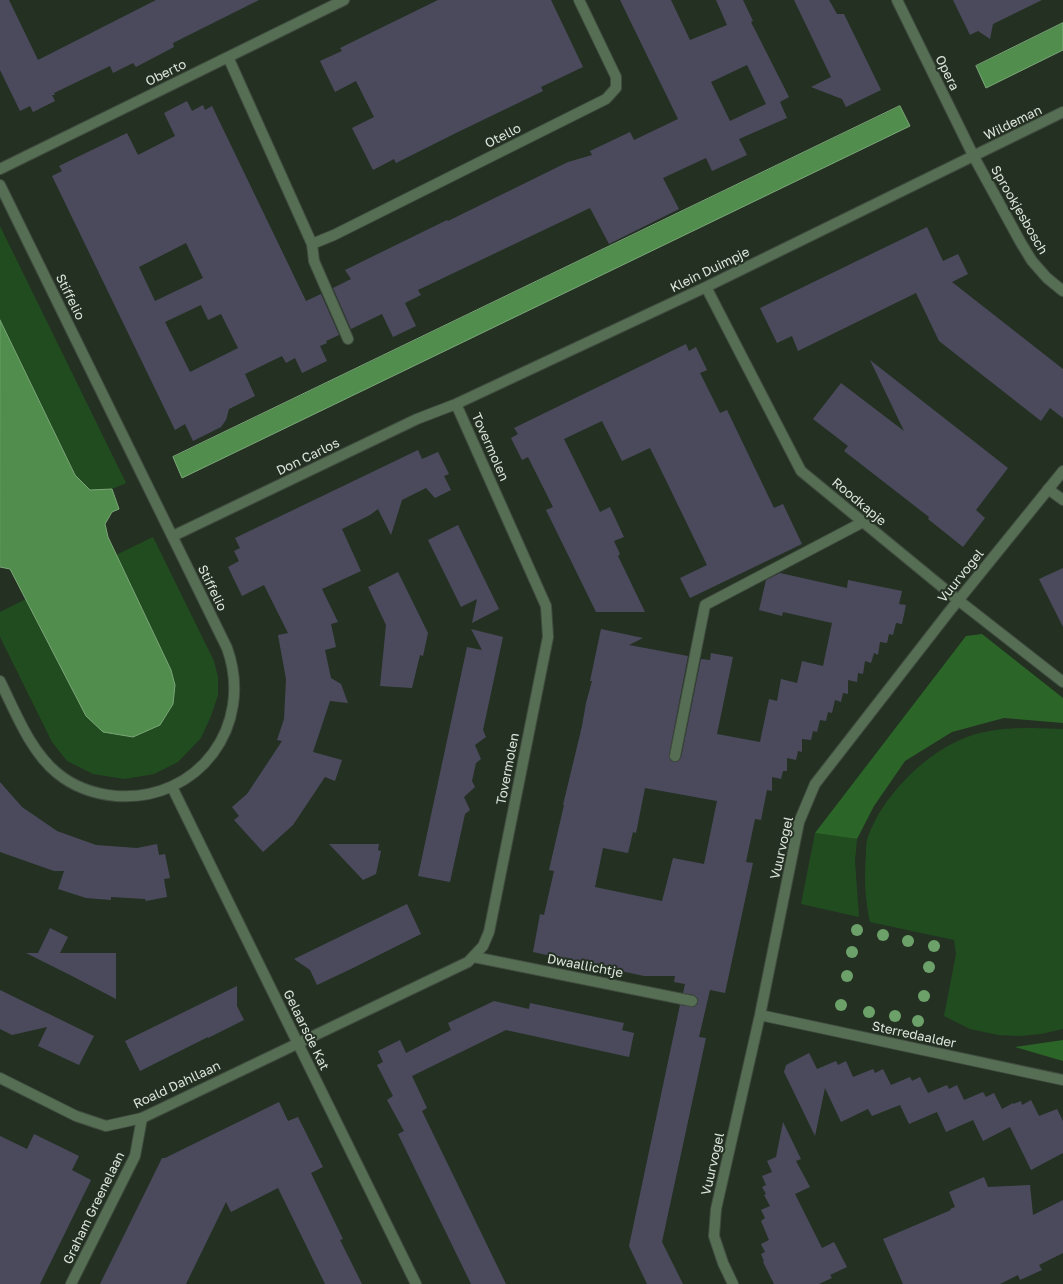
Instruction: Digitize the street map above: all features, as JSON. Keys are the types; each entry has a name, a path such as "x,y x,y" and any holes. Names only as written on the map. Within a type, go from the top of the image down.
{"street":[{"name":"Oberto","path":"0,169 344,0"},
{"name":"Otello","path":"312,244 334,235 606,99 616,88 616,77 579,0"},
{"name":"Opera","path":"897,0 974,157"},
{"path":"228,57 312,244 314,261 348,339"},
{"name":"Wildeman","path":"974,157 1063,112"},
{"name":"Klein Duimpje","path":"456,404 706,287 974,157"},
{"name":"Sprookjesbosch","path":"974,157 1032,262 1047,278 1063,291"},
{"name":"Stiffelio","path":"0,185 227,648 232,662 234,698 228,726 221,740 196,772 172,787 150,794 124,796 90,792 67,781 57,773 38,753 20,722 0,681"},
{"name":"Roodkapje","path":"706,287 801,471 958,600 1063,682"},
{"name":"Don Carlos","path":"173,536 417,419 456,404"},
{"name":"Tovermolen","path":"298,1043 468,962 483,946 489,932 548,637 546,606 456,404"},
{"name":"Vuurvogel","path":"733,1284 723,1263 714,1236 716,1209 760,1015 799,822 815,784 958,600 1063,471"},
{"path":"1048,489 1063,500"},
{"path":"675,756 705,604 863,522"},
{"name":"Gelaarsde Kat","path":"172,787 416,1284"},
{"name":"Dwaallichtje","path":"474,957 692,1001"},
{"name":"Sterredaalder","path":"760,1015 1063,1080"},
{"name":"Roald Dahllaan","path":"0,1078 76,1116 106,1126 142,1118 298,1043"},
{"name":"Graham Greenelaan","path":"71,1284 135,1156 142,1118"}],"shaded area":[{"path":"1063,23 1063,50 986,88 976,66"},
{"path":"900,106 910,126 182,478 173,457"},
{"path":"0,226 126,483 112,489 90,490 75,475 0,320"},
{"path":"0,320 75,475 90,490 112,489 119,509 112,512 105,524 108,537 171,670 175,685 173,704 160,725 133,737 103,732 86,716 10,569 0,567"},
{"path":"153,537 214,661 218,677 218,695 211,716 201,738 178,762 154,774 125,779 93,774 67,761 52,742 0,637 0,612 26,599 86,716 103,732 133,737 175,685 171,670 116,555"},
{"path":"982,634 1063,698 1063,723 1004,718 952,732 905,761 874,806 857,839 815,833 966,636"},
{"path":"1016,728 1063,729 1063,1029 1041,1034 1020,1036 998,1035 970,1029 944,1016 956,954 954,940 870,922 865,889 866,844 873,824 882,808 906,778 936,754 951,744 975,734"},
{"path":"815,833 857,839 855,861 859,917 801,904"},
{"path":"1063,1040 1063,1061 1015,1047"}],"building":[{"path":"0,0 9,0 38,60 156,0 259,0 173,43 174,47 136,67 133,63 113,73 110,66 54,93 55,95 52,95 55,101 33,112 30,106 20,111 0,70"},
{"path":"438,0 551,0 583,67 541,87 543,91 396,163 394,159 373,170 352,128 374,117 356,81 335,92 320,61 342,51 340,48"},
{"path":"620,0 671,0 690,40 727,25 716,0 743,0 753,21 751,22 789,97 780,102 787,118 739,139 747,155 712,171 706,158 663,178 679,209 609,244 590,208 418,290 421,295 405,303 416,326 393,337 382,314 351,329 333,288 351,279 345,270 568,162 592,155 590,151 630,132 634,140 678,119","holes":["747,65 766,104 730,121 711,82"]},
{"path":"794,0 829,0 837,14 844,14 881,90 846,107 842,99 811,87 831,77"},
{"path":"953,0 1042,0 993,24 990,39 978,31 970,35"},
{"path":"187,101 192,111 203,105 205,110 212,106 306,301 321,294 339,335 326,341 327,343 320,346 327,361 302,373 295,358 286,363 282,356 245,374 255,396 229,409 226,420 221,427 193,441 185,424 175,430 52,176 62,171 59,166 127,133 138,155 175,136 164,113","holes":["186,243 203,278 155,301 139,267","201,305 208,320 221,314 238,348 190,372 165,322"]},
{"path":"927,227 943,261 958,254 968,274 952,282 1063,369 1063,418 1050,408 1041,421 939,341 916,293 798,351 792,336 777,343 760,308"},
{"path":"686,344 689,351 696,347 707,370 700,373 720,413 727,410 774,508 783,504 802,544 690,598 680,578 707,565 660,468 650,448 622,461 602,421 564,439 600,512 610,507 624,537 614,541 620,554 618,556 645,612 596,612 546,510 553,507 528,457 522,460 511,438 518,434 514,428"},
{"path":"870,360 1008,468 976,510 985,518 963,547 928,519 929,517 844,451 848,446 813,419 841,383 904,431"},
{"path":"418,450 422,459 438,452 449,474 444,476 451,490 435,498 426,488 402,500 391,535 378,509 370,515 342,529 361,571 322,589 338,622 331,624 336,647 325,650 331,678 341,684 348,703 330,701 313,752 342,760 335,781 325,777 293,825 263,852 234,820 239,816 232,807 247,794 282,741 277,740 284,719 286,679 278,635 288,633 264,585 242,596 228,567 239,561 234,551 240,548 235,538"},
{"path":"458,525 499,609 472,623 477,599 461,607 428,540"},
{"path":"1063,568 1063,627 1039,579"},
{"path":"398,572 428,633 423,656 420,655 412,688 380,686 386,625 368,587"},
{"path":"780,573 847,588 848,580 902,591 899,604 906,605 902,624 896,623 893,635 889,634 887,643 880,642 878,655 874,653 871,663 865,661 863,674 858,673 857,682 848,680 848,694 843,693 841,702 835,700 832,713 828,712 826,721 820,720 817,732 813,731 811,740 802,739 802,752 798,751 796,760 787,758 787,771 783,771 781,779 772,777 772,791 767,790 761,820 755,819 746,862 753,863 725,993 710,990 699,1037 706,1038 662,1242 683,1284 647,1284 629,1246 680,1005 694,1007 698,1003 698,999 694,995 683,993 685,984 674,982 675,976 644,976 533,952 540,914 544,915 554,871 549,870 592,681 590,681 601,629 643,638 629,645 688,656 669,755 671,761 677,762 681,758 701,659 710,660 711,653 733,657 717,734 760,742 769,699 777,701 781,679 797,683 802,661 823,666 832,623 783,612 782,616 759,610 766,580","holes":["645,788 717,801 704,864 673,858 662,901 595,887 603,848 628,853 633,832 636,833"]},
{"path":"471,629 503,637 483,730 486,737 475,745 481,759 476,763 472,781 475,787 464,797 470,810 465,814 450,882 418,876 467,647 482,650"},
{"path":"0,782 22,807 57,831 96,845 137,848 157,844 159,855 165,854 170,878 164,879 167,897 146,901 145,899 111,897 111,900 86,898 58,889 64,871 54,871 0,852"},
{"path":"329,844 379,844 378,850 381,851 376,874 363,880"},
{"path":"407,904 421,934 353,968 317,985 310,970 294,959"},
{"path":"50,928 68,937 60,953 116,953 116,999 26,953 38,953"},
{"path":"237,986 237,1006 244,1020 140,1071 125,1041"},
{"path":"0,990 94,1036 79,1065 38,1046 47,1027 12,1035 0,1029"},
{"path":"494,1001 529,1009 530,1003 624,1023 622,1030 634,1033 629,1057 506,1030 412,1076 427,1108 422,1111 506,1284 471,1284 398,1134 404,1131 387,1100 393,1096 377,1065 383,1062 378,1051 400,1040 406,1053 451,1030 448,1023"},
{"path":"809,1053 817,1069 836,1061 838,1065 846,1061 853,1077 873,1069 875,1073 883,1069 891,1085 910,1077 912,1081 920,1077 928,1093 947,1085 949,1089 957,1085 964,1100 983,1092 986,1097 994,1093 1002,1109 1013,1103 1021,1101 1022,1105 1031,1100 1039,1116 1057,1109 1063,1121 1063,1153 1031,1170 1010,1127 983,1141 973,1120 946,1132 937,1112 909,1124 900,1105 872,1116 868,1109 841,1122 825,1088 815,1136 784,1072 786,1065"},
{"path":"279,1102 288,1121 298,1117 323,1167 311,1173 343,1239 340,1240 362,1284 325,1284 278,1188 231,1212 226,1202 186,1284 100,1284 162,1158 165,1158"},
{"path":"783,1122 801,1159 796,1161 810,1187 795,1194 822,1248 834,1242 847,1267 830,1275 832,1278 819,1284 774,1284 763,1262 764,1261 761,1254 765,1252 761,1244 769,1240 761,1221 765,1218 761,1210 770,1206 764,1195 766,1194 762,1187 766,1185 762,1176 772,1172 767,1161 776,1157"},
{"path":"34,1134 79,1156 72,1170 91,1180 40,1284 0,1284 0,1136 27,1149"},
{"path":"984,1177 988,1187 1030,1185 1033,1215 1063,1200 1063,1253 1039,1265 1042,1270 1020,1280 1018,1275 1000,1284 903,1284 883,1239 951,1210 950,1209 955,1207 949,1192"}]}
